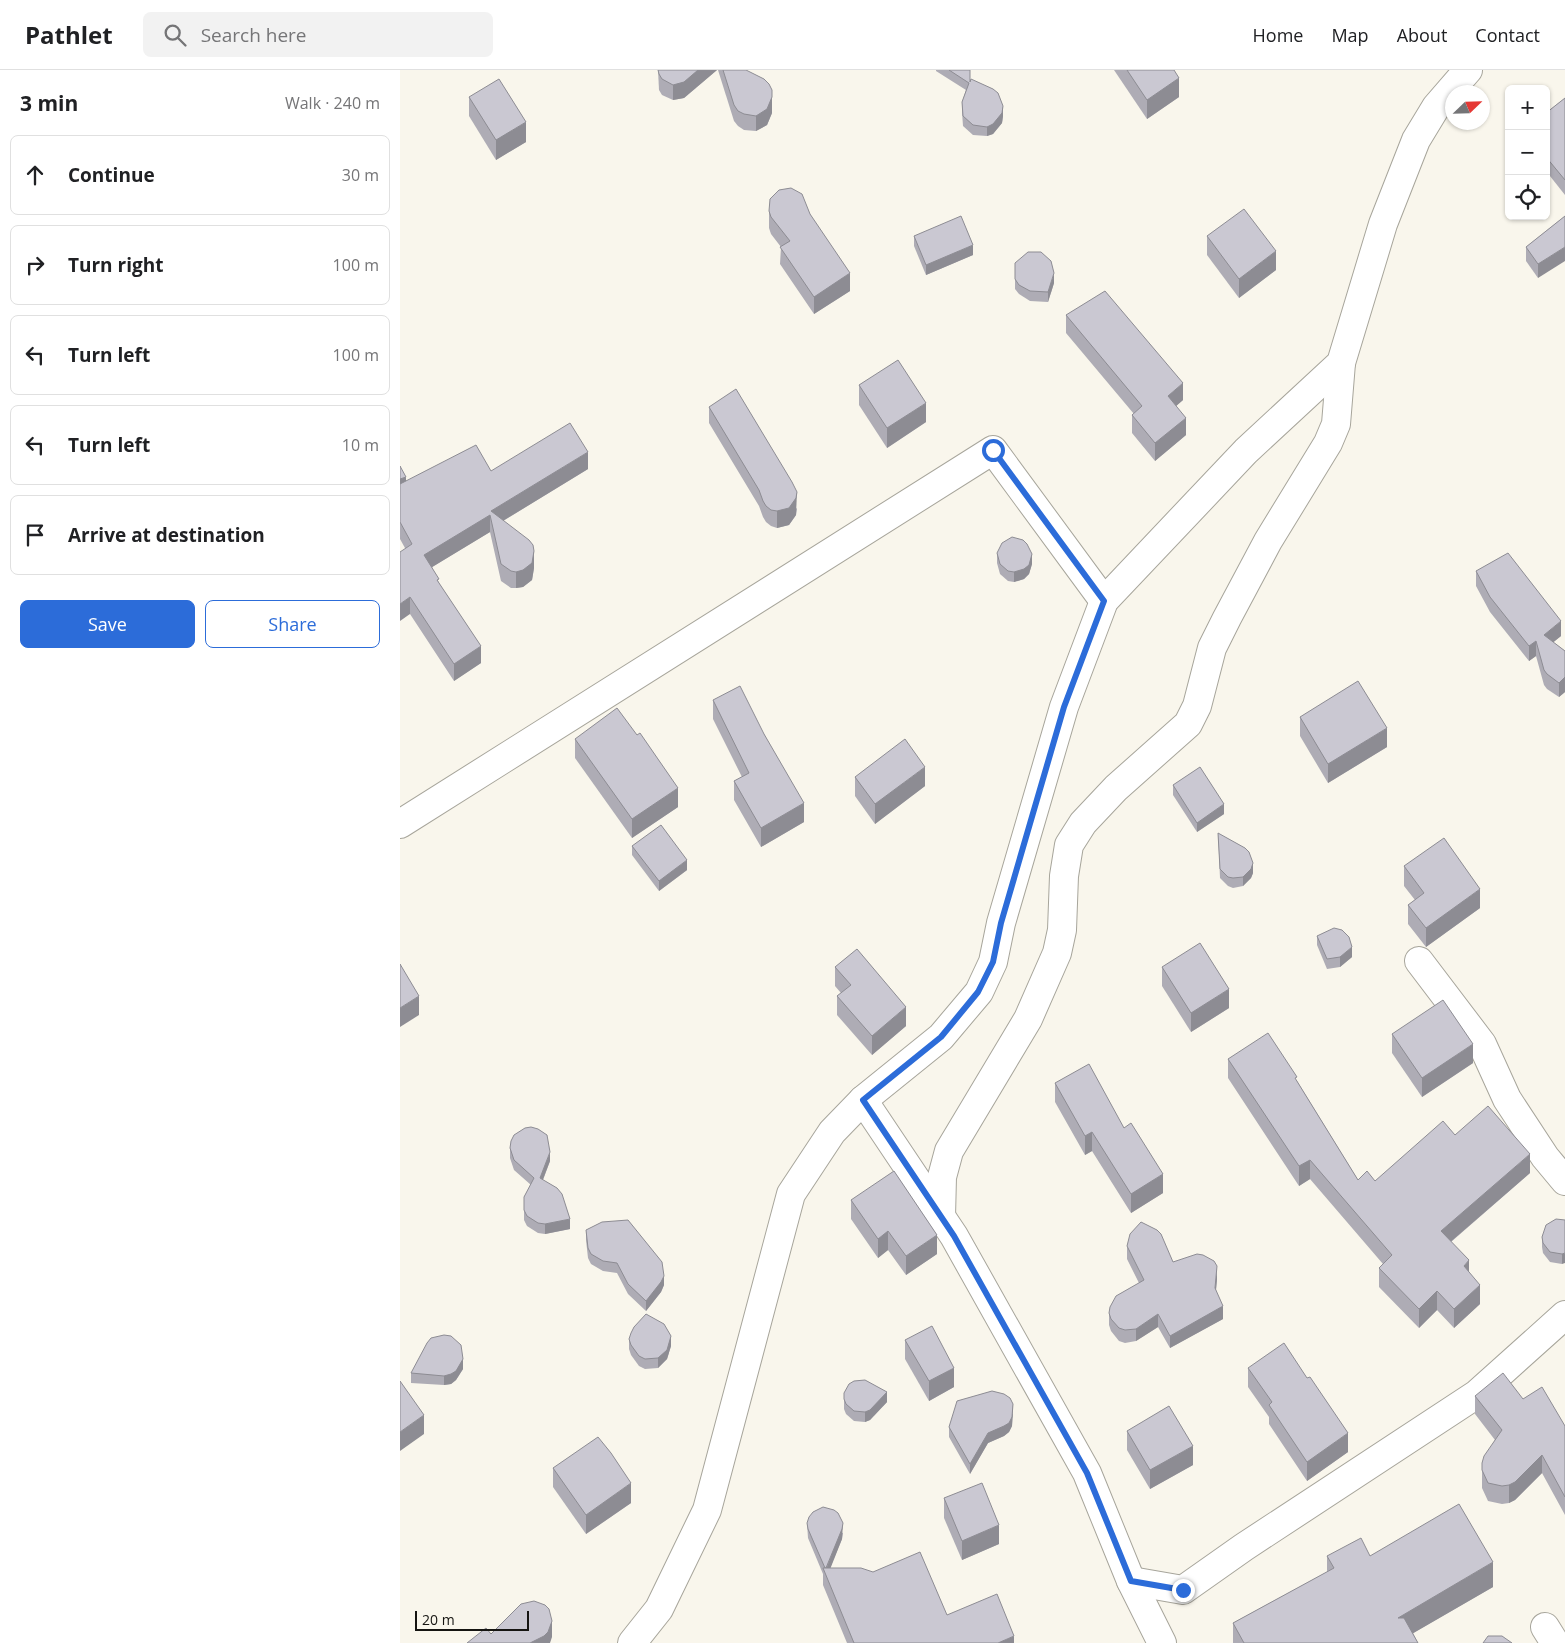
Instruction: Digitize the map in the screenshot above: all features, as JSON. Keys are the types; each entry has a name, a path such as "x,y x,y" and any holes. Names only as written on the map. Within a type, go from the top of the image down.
{"street":[{"path":"941,1217 942,1177 948,1151 1028,1019 1057,953 1062,930 1064,876 1069,845 1083,823 1116,788 1188,724 1197,706 1208,661 1219,633 1268,541 1328,443 1336,424 1341,363 1383,224 1416,140 1436,107 1469,71"},
{"path":"632,1643 659,1609 707,1510 792,1194 832,1132 863,1100 941,1037 978,992 993,962 1001,923 1064,707 1104,601 1246,451 1341,363"},
{"path":"400,824 993,450 1104,601"},
{"path":"1419,961 1482,1044 1507,1100 1545,1157 1565,1181"},
{"path":"863,1100 954,1236 1087,1473 1131,1581 1162,1643"},
{"path":"1131,1581 1183,1590 1244,1547 1477,1394 1565,1315"}],"building":[{"path":"658,70 698,70 684,82 673,85 662,79"},
{"path":"723,70 746,70 764,79 772,90 772,97 767,109 756,116 738,111 734,105"},
{"path":"949,70 970,70 970,82 971,79 998,93 1003,106 1002,113 993,124 987,127 973,125 963,116 962,102 969,83"},
{"path":"1127,70 1174,70 1179,78 1147,100"},
{"path":"499,79 526,122 496,140 469,97"},
{"path":"1565,98 1565,180 1550,162 1550,110"},
{"path":"791,188 802,194 810,214 850,273 814,297 780,247 790,241 771,217 769,211 770,199 779,190"},
{"path":"1244,209 1276,251 1239,279 1207,236"},
{"path":"961,216 973,245 926,265 914,236"},
{"path":"1565,216 1565,247 1538,264 1526,247"},
{"path":"1028,252 1041,252 1051,261 1054,273 1048,292 1030,291 1019,285 1015,279 1015,263"},
{"path":"1105,291 1183,383 1168,396 1186,418 1155,443 1132,415 1142,406 1066,315"},
{"path":"898,360 926,403 887,428 859,385"},
{"path":"736,389 797,492 796,498 789,508 777,511 771,510 766,506 759,490 709,407"},
{"path":"570,423 588,452 491,511 533,545 532,563 523,570 516,572 501,564 490,515 424,555 439,579 437,580 481,646 454,664 410,597 400,604 400,552 412,544 400,522 400,484 476,445 491,471"},
{"path":"400,466 406,477 400,479"},
{"path":"1012,537 1023,540 1032,554 1029,565 1024,569 1014,572 1008,571 1000,564 997,553 1002,543"},
{"path":"1508,553 1561,621 1544,635 1565,651 1565,677 1559,683 1544,670 1536,641 1529,646 1490,597 1476,571"},
{"path":"1358,681 1387,728 1328,764 1300,717"},
{"path":"740,686 764,734 804,803 761,828 734,781 749,773 713,700"},
{"path":"617,708 637,735 640,733 678,788 632,819 575,739"},
{"path":"905,739 925,767 875,804 855,777"},
{"path":"1200,767 1224,804 1197,823 1173,785"},
{"path":"661,825 687,860 659,881 632,846"},
{"path":"1218,833 1249,852 1253,863 1251,869 1243,877 1228,877 1220,869"},
{"path":"1444,838 1480,889 1426,928 1408,905 1424,893 1404,866"},
{"path":"1334,928 1342,930 1349,937 1352,947 1340,957 1327,959 1317,936"},
{"path":"1200,943 1229,989 1191,1013 1162,967"},
{"path":"857,949 906,1007 872,1036 837,996 851,985 835,967"},
{"path":"400,964 419,996 400,1008"},
{"path":"1443,1000 1473,1044 1422,1078 1392,1034"},
{"path":"1268,1033 1297,1077 1295,1078 1358,1180 1367,1171 1375,1181 1443,1121 1455,1135 1488,1106 1530,1154 1441,1231 1469,1260 1464,1266 1480,1285 1454,1309 1437,1291 1419,1309 1379,1268 1392,1255 1310,1160 1299,1166 1228,1059"},
{"path":"1089,1064 1124,1128 1131,1123 1163,1174 1131,1194 1092,1132 1085,1136 1055,1083"},
{"path":"531,1127 547,1135 550,1152 540,1178 557,1188 562,1194 570,1219 545,1224 538,1223 527,1216 524,1210 524,1197 534,1178 514,1160 510,1148 514,1135 525,1128"},
{"path":"894,1171 937,1235 906,1256 888,1231 878,1239 851,1200"},
{"path":"1556,1219 1565,1220 1565,1253 1562,1254 1550,1252 1543,1243 1542,1237 1546,1225"},
{"path":"628,1220 662,1262 664,1276 646,1301 628,1284 617,1263 603,1261 591,1254 588,1248 586,1230 602,1222"},
{"path":"1141,1222 1161,1234 1173,1262 1197,1254 1214,1261 1217,1266 1215,1288 1223,1306 1170,1336 1158,1314 1136,1329 1125,1330 1119,1328 1111,1319 1109,1313 1116,1296 1144,1280 1127,1246 1130,1234"},
{"path":"646,1314 664,1324 671,1336 667,1350 658,1358 645,1359 639,1356 629,1339 634,1327"},
{"path":"932,1326 954,1368 929,1381 905,1340"},
{"path":"444,1335 451,1336 461,1345 463,1359 456,1371 444,1376 411,1373 431,1338"},
{"path":"1284,1343 1307,1378 1310,1377 1348,1433 1307,1462 1269,1405 1272,1402 1248,1368"},
{"path":"1503,1373 1523,1399 1542,1387 1565,1426 1565,1497 1542,1455 1515,1482 1502,1486 1488,1483 1482,1470 1482,1463 1484,1456 1502,1430 1475,1396"},
{"path":"865,1380 887,1392 870,1410 865,1412 854,1411 846,1404 844,1393 849,1384 854,1381"},
{"path":"400,1381 424,1415 400,1432"},
{"path":"992,1391 1004,1394 1010,1398 1013,1404 1012,1417 1009,1423 988,1433 970,1464 949,1427 957,1401"},
{"path":"1169,1406 1193,1446 1150,1470 1127,1431"},
{"path":"598,1437 631,1483 586,1515 553,1468"},
{"path":"982,1483 999,1525 962,1541 944,1498"},
{"path":"1459,1504 1493,1562 1398,1618 1404,1618 1418,1643 1244,1643 1233,1623 1334,1568 1327,1556 1361,1538 1370,1556"},
{"path":"823,1507 838,1513 843,1523 826,1568 807,1523 813,1512"},
{"path":"920,1552 947,1615 997,1594 1014,1636 998,1643 854,1643 823,1568 861,1568 873,1572"},
{"path":"534,1601 545,1605 549,1609 552,1621 548,1632 544,1636 530,1643 467,1643 486,1628 491,1634 521,1604"},
{"path":"1488,1636 1502,1636 1512,1643 1483,1643"}],"route":[{"path":"993,450 1104,601 1064,707 1001,923 993,962 978,992 941,1037 863,1100 954,1236 1087,1473 1131,1581 1183,1590"}]}
